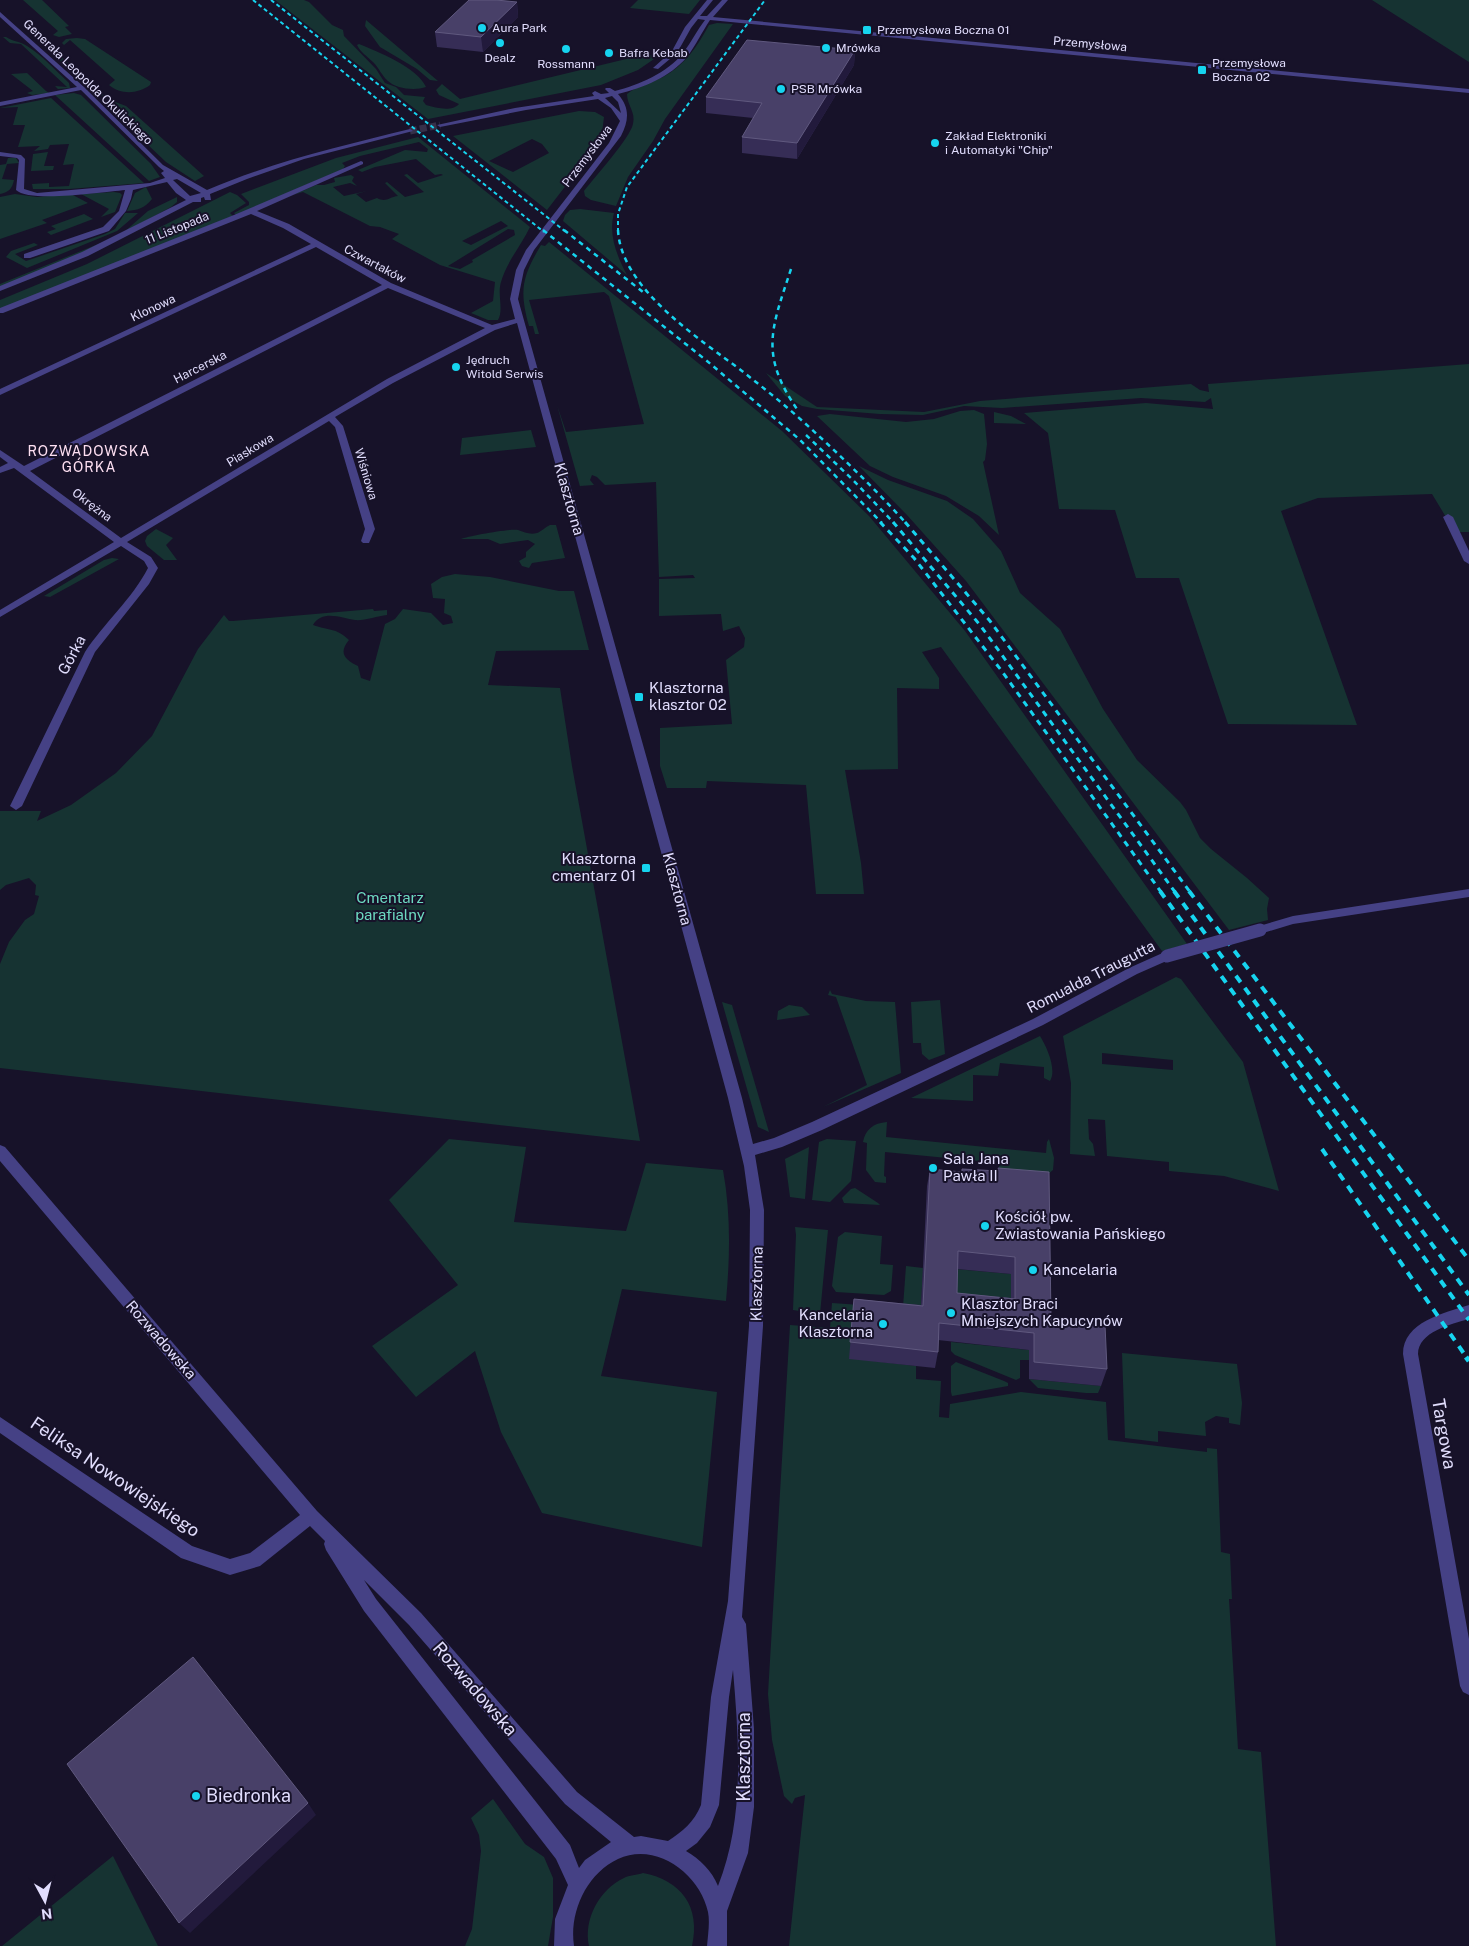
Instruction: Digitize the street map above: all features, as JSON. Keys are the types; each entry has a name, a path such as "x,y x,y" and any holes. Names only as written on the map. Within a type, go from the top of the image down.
{"street":[{"path":"611,91 662,65 675,52 688,27 710,0"},
{"path":"440,125 596,95 647,81 675,64 688,53 710,18 725,0"},
{"name":"Generała Leopolda Okulickiego","path":"0,14 82,88 161,166 179,176 207,197"},
{"name":"Przemysłowa","path":"696,17 1469,91"},
{"path":"0,104 82,88"},
{"name":"Przemysłowa","path":"566,203 619,135 624,120 624,105 611,91"},
{"name":"Przemysłowa","path":"596,95 613,107 624,120"},
{"name":"11 Listopada","path":"207,197 327,152 410,131"},
{"path":"0,154 19,156 23,160 20,190 24,193 37,195 129,188 151,185 179,176"},
{"name":"11 Listopada","path":"0,311 251,211 361,163"},
{"name":"Generała Leopolda Okulickiego","path":"161,166 168,179 180,192 191,200"},
{"path":"26,256 106,229 114,224 130,194 129,188"},
{"path":"0,289 93,251 191,200 207,197"},
{"path":"0,297 107,252 207,197"},
{"name":"Klasztorna","path":"566,203 538,239 520,270 514,299 735,1098 748,1151 757,1210 758,1283 736,1601 720,1697 710,1805 704,1821 691,1837 670,1850"},
{"name":"Czwartaków","path":"251,211 286,226 388,285 492,328"},
{"name":"Klonowa","path":"0,392 316,244"},
{"name":"Harcerska","path":"24,470 388,285"},
{"name":"Piaskowa","path":"0,614 397,378 492,328 519,320"},
{"name":"Wiśniowa","path":"330,417 339,426 370,529 366,542"},
{"name":"Okrężna","path":"0,453 121,542"},
{"path":"0,470 15,464"},
{"path":"1448,517 1469,561"},
{"name":"Górka","path":"16,806 90,652 100,636 152,572 152,564 148,560 121,542"},
{"name":"Romualda Traugutta","path":"748,1151 777,1143 824,1123 1038,1022 1133,971 1167,956 1293,920 1469,893"},
{"name":"Rozwadowska","path":"0,1151 311,1516 415,1619 570,1798 630,1846"},
{"name":"Targowa","path":"1469,1312 1424,1330 1416,1336 1411,1348 1414,1379 1469,1686"},
{"name":"Feliksa Nowowiejskiego","path":"0,1424 187,1552 230,1567 254,1560 311,1516"},
{"name":"Rozwadowska","path":"323,1529 370,1605 563,1852 577,1884"},
{"name":"Klasztorna","path":"718,1909 731,1877 742,1835 746,1794 744,1698 736,1601"},
{"path":"564,1946 562,1937 566,1909 577,1884 592,1866 610,1853 630,1846 650,1845 670,1850 692,1863 708,1884 718,1909 720,1935 717,1946"}],"green space":[{"path":"23,0 42,0 69,26 65,27 72,34 59,37 53,35 58,31"},
{"path":"275,0 304,0 309,2 332,25 343,30 344,36 376,69 385,83 396,87 404,95 425,97 423,101 426,105 439,108 448,109 459,104 439,95 436,90 442,84 460,99 647,54 657,57 638,70 601,85 428,119"},
{"path":"638,0 700,0 689,14 630,8"},
{"path":"1372,0 1469,0 1469,62"},
{"path":"366,20 438,81 430,80 417,69 380,47 365,26"},
{"path":"717,23 733,24 665,119 653,141 628,177 616,206 591,200 585,196 584,191 619,148 633,124 634,120 627,94 640,86 663,77 678,67 695,48 709,25"},
{"path":"3,37 22,43 33,50 69,83 70,88 58,89 55,86 67,87 21,44 10,43"},
{"path":"66,39 85,39 151,82 150,85 135,92 124,92 109,85 115,80 70,40 64,45 62,43"},
{"path":"47,44 106,97 97,95 45,47"},
{"path":"359,44 406,67 426,87 417,89 391,84 373,62 360,50 357,45"},
{"path":"27,73 49,93 32,95 27,93 33,91 11,74"},
{"path":"74,93 81,95 151,164 160,177 149,181 55,95"},
{"path":"51,98 144,183 69,189 33,189 32,184 49,183 49,187 69,186 74,164 63,165 69,144 50,145 48,149 34,151 40,146 18,147 25,125 13,125 18,107 0,108"},
{"path":"110,100 126,106 204,176 195,181 166,162 106,105"},
{"path":"579,111 595,112 604,117 602,133 584,162 547,210 453,136","holes":["532,139 542,144 549,153 513,172 489,161"]},
{"path":"418,137 530,227 510,260 504,274 500,287 500,316 498,320 488,320 471,313 493,301 495,282 440,265 392,239 399,234 380,227 370,226 303,192 293,195 316,185 335,182 334,178 351,175 354,177 352,181 357,186 350,183 333,187 344,196 367,191 356,194 366,202 377,198 385,200 398,196 385,183 387,182 405,197 424,192 404,175 407,174 418,183 443,175 435,175 416,159 375,167 362,172 358,170 405,150 427,152 428,149 419,142 360,156 342,163 345,166 343,169 236,215 234,213 249,205 249,202 241,194 336,158","holes":["501,221 508,226 471,245 462,241","508,229 514,230 515,235 472,260 473,262 460,269 448,266"]},
{"path":"48,152 44,166 54,166 53,170 31,171 33,154"},
{"path":"8,158 16,158 19,163 7,164 2,179 14,180 10,190 0,194 0,165 6,164"},
{"path":"146,187 152,199 141,208 127,211 135,193"},
{"path":"114,192 122,195 115,212 101,217 109,209 81,194"},
{"path":"230,192 246,203 230,213 233,216 0,309 0,300 87,264"},
{"path":"15,194 37,197 71,194 88,203 42,220 47,223 0,239 0,197"},
{"path":"177,197 177,202 171,207 123,233 148,211"},
{"path":"580,209 614,213 612,229 614,245 627,275 563,221 565,215 570,210"},
{"path":"125,213 138,213 117,231 27,268 6,257 11,251 34,243 38,245 15,254 26,261 105,234 115,229"},
{"path":"84,214 93,219 51,235 47,232 56,229 51,226"},
{"path":"122,234 97,247 0,287 0,284"},
{"path":"549,242 782,431 869,516 965,631 1187,944 1162,951 941,647 922,652 939,678 939,689 897,688 898,769 845,770 861,863 864,894 816,894 806,785 707,781 706,788 667,788 660,766 660,728 732,724 726,660 744,647 745,638 739,626 723,631 721,614 659,616 659,579 695,578 693,575 659,577 656,482 605,485 592,475 590,480 594,485 580,486 581,490 557,405 566,432 644,424 609,296 604,292 529,300 539,334 535,334 533,326 529,326 523,293 526,275 541,245 545,246"},
{"path":"1469,364 1469,532 1455,532 1432,494 1318,498 1281,511 1357,725 1228,724 1179,578 1136,578 1115,510 1059,509 1048,433 1024,413 1146,403 1213,409 1211,398 1205,402 1141,398 1002,408 964,406 923,415 880,414 802,406 785,396 766,373 817,407 924,412 980,401 1191,384 1200,390 1209,392 1208,384"},
{"path":"974,410 984,414 987,444 985,460 983,462 999,535 979,516 946,496 893,477 870,466 817,416 830,414 906,422 934,419 960,411"},
{"path":"994,412 1011,416 1026,424 994,423"},
{"path":"531,430 536,447 460,455 462,438"},
{"path":"859,466 888,480 947,501 973,519 1001,551 1020,593 1060,629 1103,709 1137,760 1180,802 1200,838 1269,898 1268,920 1229,930 966,581 907,515"},
{"path":"550,525 556,525 565,558 532,563 529,568 522,566 519,561 526,557 526,552 535,544 528,540 500,544 488,539 461,539 508,530 518,530 534,534"},
{"path":"156,529 173,538 166,545 177,560 164,560 147,546 145,541 147,536"},
{"path":"119,559 50,597 44,596 104,560"},
{"name":"Cmentarz parafialny","path":"455,574 490,577 559,591 574,591 589,650 496,651 488,685 560,688 572,766 640,1141 0,1068 0,964 9,942 25,920 34,914 39,896 35,895 36,885 29,878 6,885 0,890 0,811 41,811 37,821 71,805 116,773 152,736 198,649 224,615 229,621 233,621 373,609 374,611 387,610 387,615 362,620 338,616 322,617 313,625 336,631 349,640 344,649 344,656 358,666 361,678 370,681 385,624 395,619 403,609 431,613 443,625 453,623 451,616 444,613 445,599 433,598 431,584 442,577"},
{"path":"1176,977 1181,979 1243,1062 1279,1191 1224,1176 1169,1171 1169,1162 1107,1156 1105,1120 1088,1119 1089,1139 1093,1144 1095,1156 1070,1154 1071,1083 1063,1036","holes":["1102,1053 1173,1060 1173,1070 1102,1064"]},
{"path":"830,990 832,994 866,1001 895,1002 901,1073 823,1107 867,1085 836,997 828,995"},
{"path":"940,1000 945,1054 929,1060 922,1054 921,1043 913,1043 911,1002"},
{"path":"722,1002 732,1005 769,1132 758,1127"},
{"path":"789,1005 802,1007 810,1015 777,1020 778,1011"},
{"path":"1040,1036 1046,1046 1052,1065 1050,1081 1044,1078 1044,1067 1000,1063 998,1076 973,1075 973,1101 911,1098"},
{"path":"887,1122 886,1137 1046,1153 1049,1139 1054,1158 1053,1170 1048,1174 999,1170 999,1163 885,1152 884,1176 886,1177 886,1183 875,1182 866,1170 867,1143 863,1142 871,1128"},
{"path":"449,1139 526,1147 514,1222 626,1231 646,1163 723,1170 726,1186 729,1236 726,1301 622,1289 601,1376 717,1392 702,1547 542,1513 501,1432 475,1351 416,1397 372,1346 458,1285 389,1200"},
{"path":"827,1139 856,1141 851,1181 830,1202 812,1200 819,1142"},
{"path":"809,1147 805,1199 790,1197 785,1159"},
{"path":"855,1188 880,1205 844,1203 842,1198 851,1189"},
{"path":"795,1227 828,1230 820,1314 793,1310"},
{"path":"845,1232 882,1236 880,1264 893,1265 891,1291 884,1295 836,1292 832,1286 838,1237"},
{"path":"906,1266 923,1268 920,1322 902,1321"},
{"path":"955,1269 1011,1274 1011,1316 953,1310"},
{"path":"832,1303 889,1307 849,1358 916,1366 916,1379 941,1381 939,1417 949,1418 950,1404 1021,1392 1106,1402 1108,1440 1207,1452 1207,1448 1217,1449 1221,1552 1230,1554 1232,1599 1229,1599 1238,1749 1261,1752 1276,1946 789,1946 805,1795 795,1798 792,1804 784,1796 772,1740 768,1694 790,1325 830,1328"},
{"path":"951,1342 1029,1350 1029,1360 1020,1360 1020,1378 1016,1380 955,1355 951,1351"},
{"path":"1122,1353 1237,1364 1242,1403 1240,1425 1229,1423 1229,1418 1216,1416 1205,1422 1206,1436 1158,1431 1158,1442 1125,1438"},
{"path":"956,1362 1004,1381 1008,1383 1008,1386 952,1396 951,1366"},
{"path":"1029,1379 1101,1386 1098,1393 1086,1393 1038,1388"},
{"path":"493,1799 525,1844 544,1857 553,1878 553,1917 548,1946 465,1946 472,1929 481,1851 479,1835 471,1818"},
{"path":"113,1856 158,1946 2,1946"},
{"path":"643,1873 668,1882 685,1897 693,1919 692,1946 589,1946 588,1936 591,1916 601,1897 615,1883 628,1876"}],"building":[{"path":"469,0 517,2 481,37 435,32"},
{"name":"PSB Mrówka","path":"747,40 855,50 797,143 742,137 762,103 706,97"},
{"path":"998,1168 1049,1172 1051,1320 1105,1325 1107,1369 1034,1362 1034,1333 939,1323 938,1352 850,1342 854,1299 923,1306 930,1169 962,1172 962,1169 998,1171","holes":["958,1251 1015,1257 1015,1299 957,1293"]},
{"name":"Biedronka","path":"193,1657 308,1803 179,1923 67,1764"}],"tunnel":[{"path":"410,131 440,125"}],"railway":[{"path":"253,0 544,232"},
{"path":"271,0 566,232"},
{"path":"618,230 618,214 627,187 765,0"},
{"path":"543,230 707,361 799,439 882,523"},
{"path":"564,230 643,292"},
{"path":"618,230 622,252 633,272 647,292 665,311 798,417 854,469 906,523"},
{"path":"791,269 778,309 772,342 778,374 786,392 799,412"},
{"path":"806,435 894,523"},
{"path":"880,522 914,558 1001,670 1161,892"},
{"path":"893,522 980,625 1175,892"},
{"path":"905,522 990,621 1190,892"},
{"path":"1160,891 1469,1320"},
{"path":"1174,891 1469,1295"},
{"path":"1189,891 1469,1260"},
{"path":"1322,1149 1467,1358"},
{"path":"1466,1357 1469,1361"}],"place":[{"name":"Aura Park","path":"482,28"},
{"name":"Przemysłowa Boczna 01","path":"867,30"},
{"name":"Dealz","path":"500,43"},
{"name":"Mrówka","path":"826,48"},
{"name":"Rossmann","path":"566,49"},
{"name":"Bafra Kebab","path":"609,53"},
{"name":"Przemysłowa Boczna 02","path":"1202,70"},
{"name":"PSB Mrówka","path":"781,89"},
{"name":"Zakład Elektroniki i Automatyki \"Chip\"","path":"935,143"},
{"name":"Jędruch Witold Serwis","path":"456,367"},
{"name":"Klasztorna klasztor 02","path":"639,697"},
{"name":"Klasztorna cmentarz 01","path":"646,868"},
{"name":"Sala Jana Pawła II","path":"933,1168"},
{"name":"Kościół pw. Zwiastowania Pańskiego","path":"985,1226"},
{"name":"Kancelaria","path":"1033,1270"},
{"name":"Klasztor Braci Mniejszych Kapucynów","path":"951,1313"},
{"name":"Kancelaria Klasztorna","path":"883,1324"},
{"name":"Biedronka","path":"196,1796"}],"district":[{"name":"ROZWADOWSKA GÓRKA","path":"89,460"}]}
